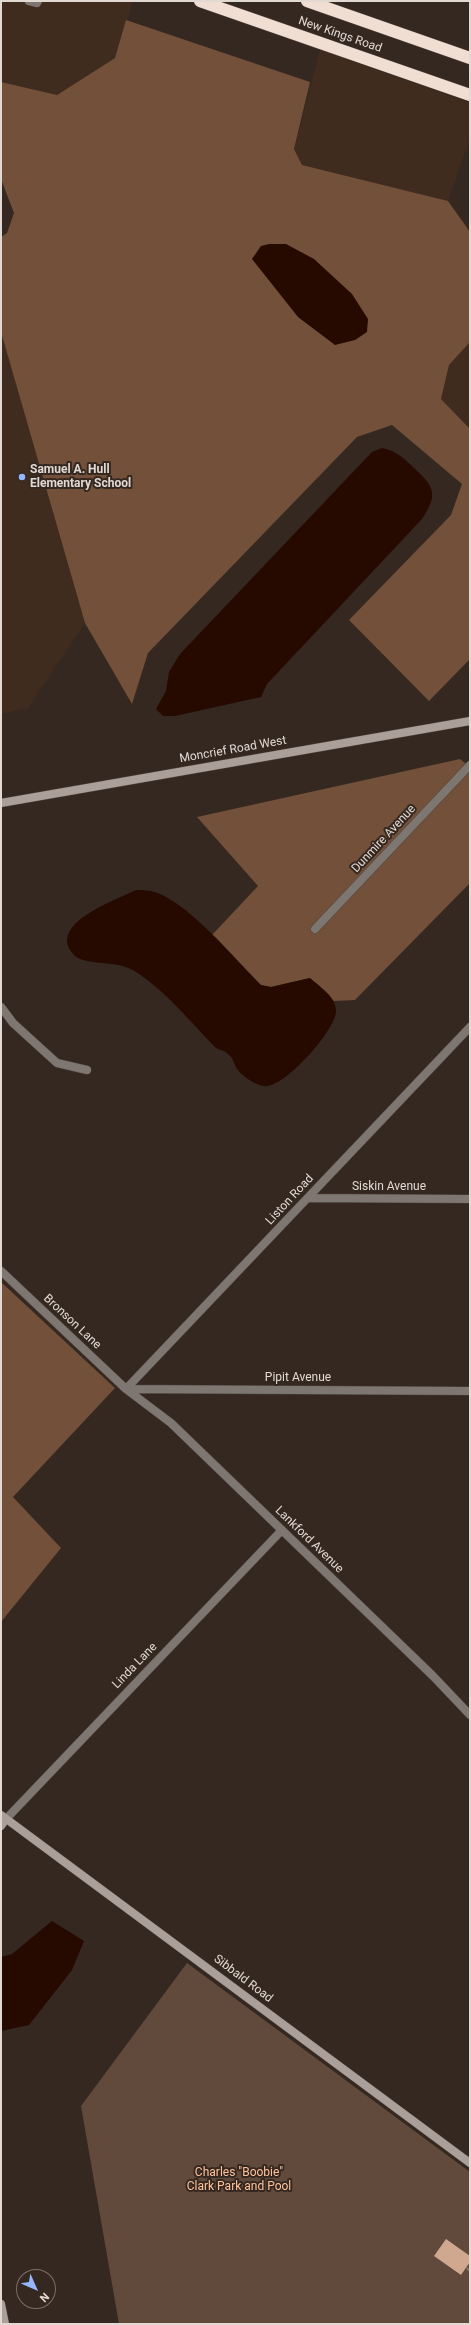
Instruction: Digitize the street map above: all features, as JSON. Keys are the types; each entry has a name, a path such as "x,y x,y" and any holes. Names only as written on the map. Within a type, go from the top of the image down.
{"highway":[{"name":"New Kings Road","path":"200,1 470,95"},
{"name":"New Kings Road","path":"307,1 470,58"}],"street":[{"path":"30,1 37,3 38,1"},
{"name":"Moncrief Road West","path":"1,803 470,721"},
{"name":"Dunmire Avenue","path":"315,929 470,765"},
{"path":"1,1007 13,1023 57,1063 87,1070"},
{"name":"Liston Road","path":"126,1389 470,1027"},
{"name":"Siskin Avenue","path":"308,1198 470,1199"},
{"name":"Bronson Lane","path":"1,1271 126,1389"},
{"name":"Pipit Avenue","path":"126,1389 470,1391"},
{"name":"Lankford Avenue","path":"126,1389 171,1423 433,1676 470,1715"},
{"name":"Linda Lane","path":"3,1820 282,1530"},
{"name":"Sibbald Road","path":"3,1820 470,2163"},
{"path":"1,2304 4,2324"}],"shaded area":[{"path":"1,1 133,1 115,58 57,95 1,82"},
{"path":"126,20 310,82 294,149 302,165 448,201 470,232 470,342 449,365 441,399 470,429 470,659 429,701 349,620 451,515 462,484 392,425 357,437 148,653 132,704 85,623 1,332 1,237 7,233 14,213 1,179 1,82 57,95 115,58"},
{"path":"320,50 470,103 470,138 448,201 302,165 294,150"},
{"path":"269,244 286,244 314,259 352,294 368,319 367,332 355,340 335,345 298,317 252,259 261,246"},
{"name":"Samuel A. Hull Elementary School","path":"1,332 85,623 28,708 1,714"},
{"path":"470,342 470,429 441,399 449,365"},
{"path":"382,448 402,457 430,485 432,491 431,503 422,519 267,684 261,697 175,716 163,716 156,709 166,691 169,672 180,654 372,452"},
{"path":"460,759 470,767 470,883 355,1000 334,1001 310,978 271,987 261,985 212,935 258,886 197,817"},
{"path":"136,890 151,891 165,896 179,905 209,931 261,985 271,987 310,978 330,996 336,1010 334,1019 319,1043 296,1068 273,1085 264,1086 252,1081 240,1072 228,1054 216,1048 158,988 136,972 123,966 83,960 76,957 72,953 68,946 68,936 72,927 81,919 104,905"},
{"path":"1,1282 115,1388 13,1497 61,1548 1,1622"},
{"path":"52,1921 84,1941 72,1970 29,2025 1,2031 1,1957 12,1954"}],"green space":[{"name":"Charles \"Boobie\" Clark Park and Pool","path":"187,1963 470,2172 470,2324 119,2324 81,2106"}],"building":[{"path":"446,2239 470,2256 470,2262 461,2275 434,2256"}],"place":[{"name":"Samuel A. Hull Elementary School","path":"22,477"}]}
